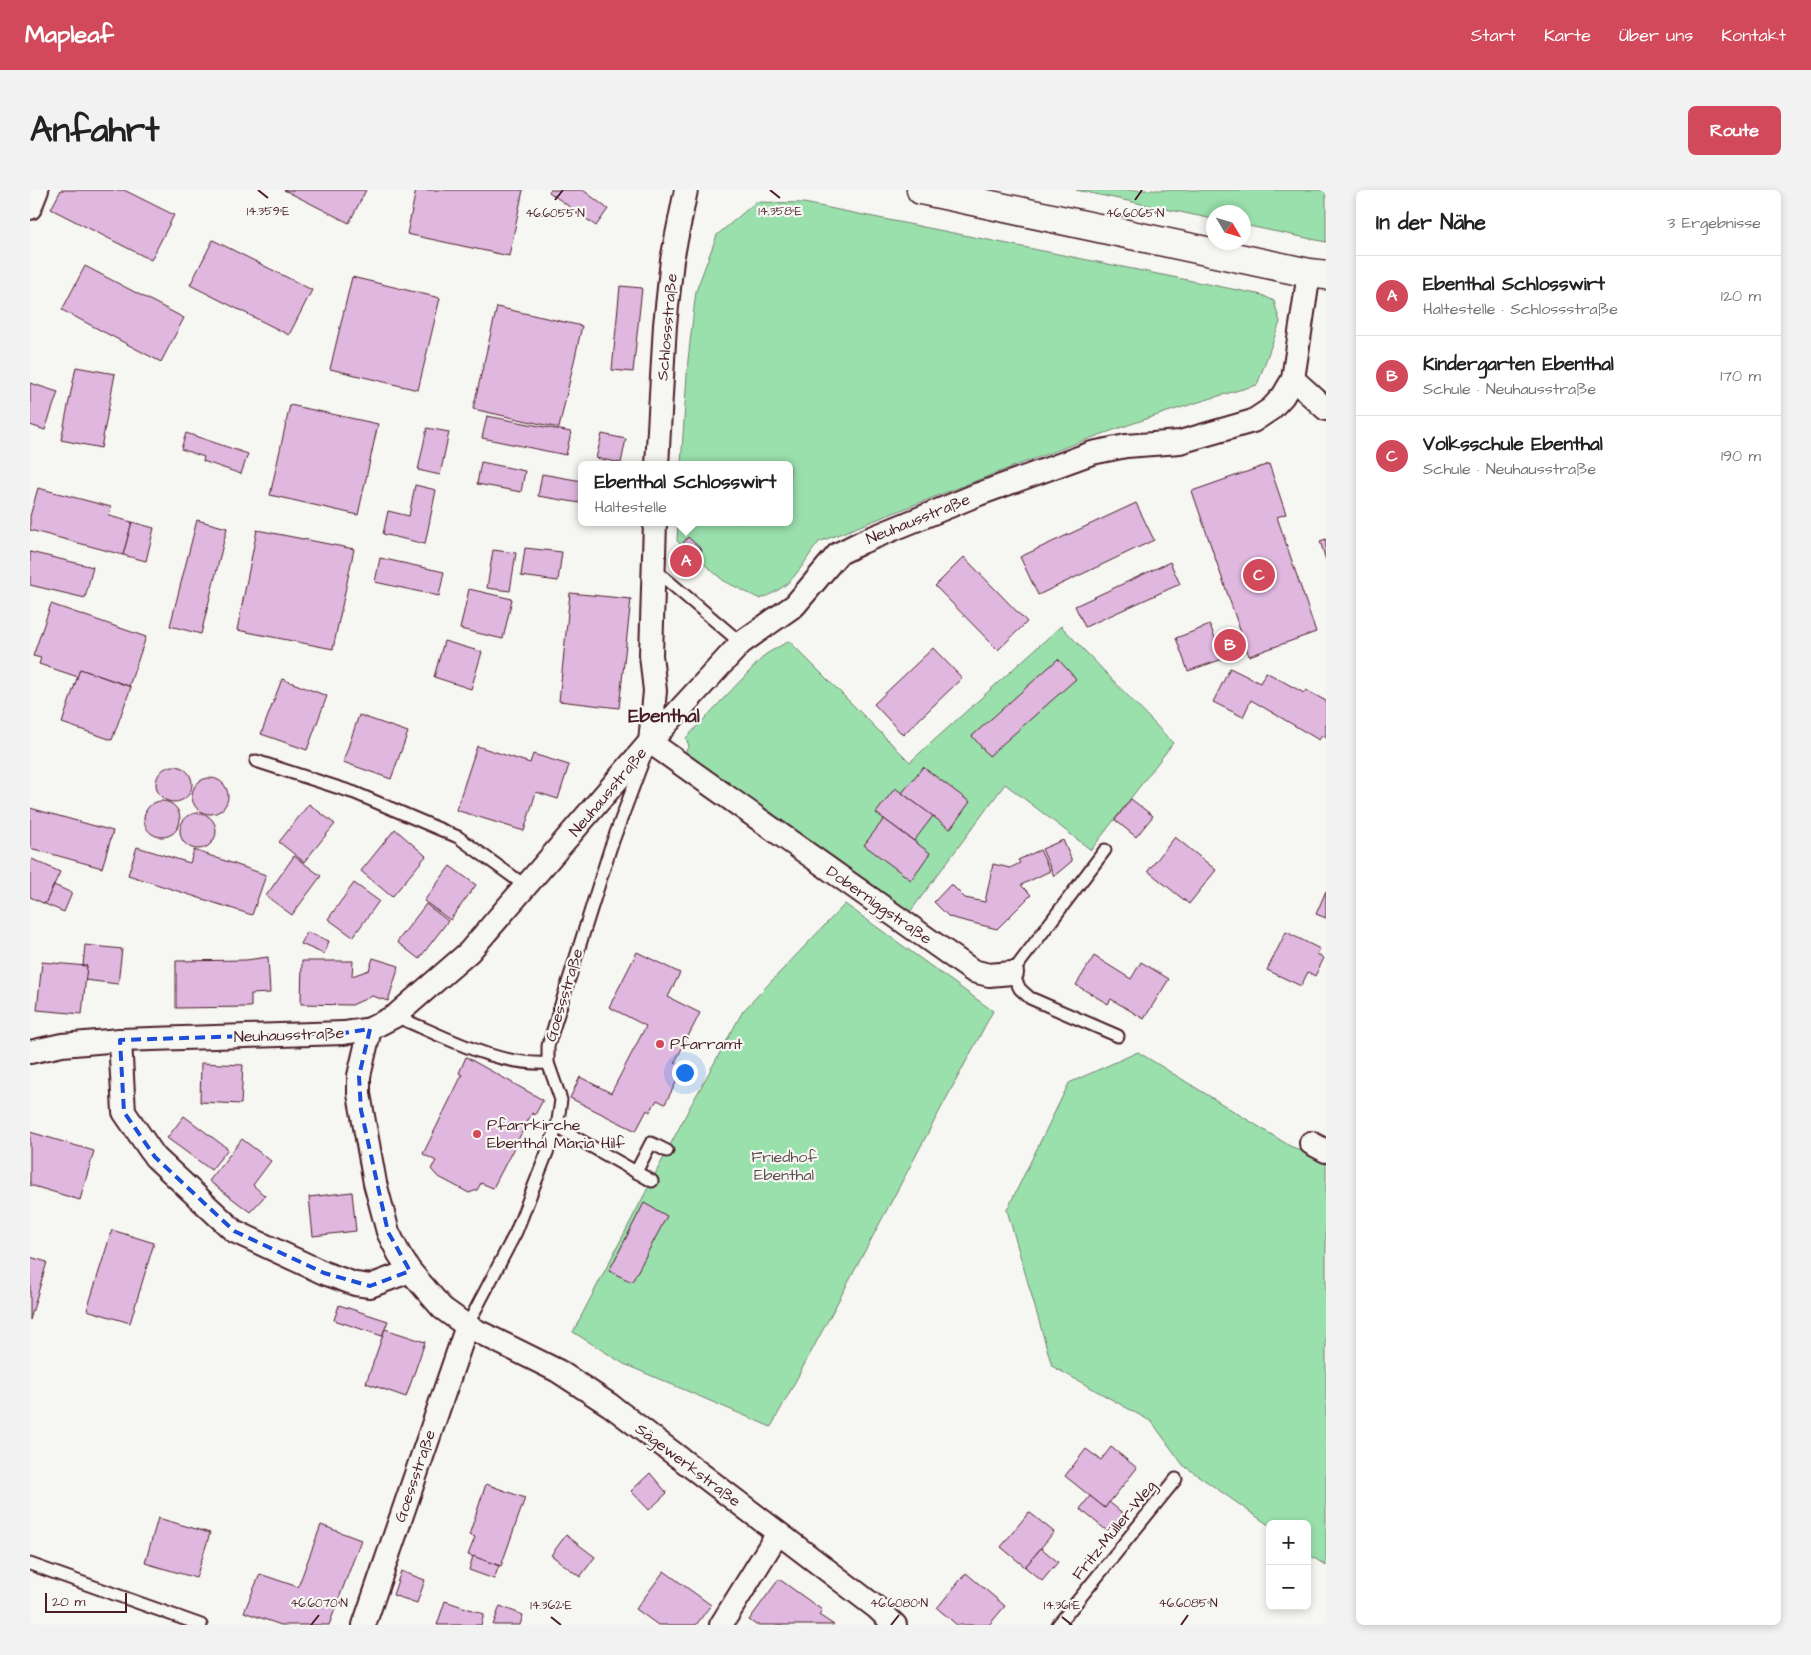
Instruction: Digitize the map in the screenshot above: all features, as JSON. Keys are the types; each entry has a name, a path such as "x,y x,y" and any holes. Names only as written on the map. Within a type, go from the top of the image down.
{"main road":[{"path":"921,190 1318,274"}],"street":[{"path":"30,208 37,190"},
{"name":"Schlossstraße","path":"657,461 665,325 672,260 686,190"},
{"name":"Neuhausstraße","path":"30,1052 62,1045 120,1040 344,1034 370,1029 395,1016 468,952 527,887 650,742 741,643 795,605 838,554 862,542 979,494 1092,453 1126,446 1180,442 1253,421 1271,410 1283,396 1293,379 1318,274"},
{"path":"1293,379 1326,409"},
{"path":"650,742 655,691 651,655 655,526"},
{"name":"Doberniggstraße","path":"650,742 973,970 989,975 1012,973"},
{"path":"370,1029 359,1076 361,1110 375,1183 388,1232 410,1271 442,1308 467,1326"},
{"path":"120,1040 124,1112 155,1157 234,1231 324,1273 355,1284 370,1286 410,1271"},
{"name":"Sägewerkstraße","path":"467,1326 558,1371 610,1405 877,1608 895,1625"},
{"name":"Goessstraße","path":"364,1625 467,1326"},
{"path":"721,1625 778,1533"}],"lane":[{"path":"654,569 741,643"},
{"name":"Goessstraße","path":"467,1326 516,1232 557,1127 561,1100 548,1062 548,1046 610,849 650,742"},
{"path":"256,761 355,792 458,837 527,887"},
{"path":"1105,850 1012,973 1020,989 1030,998 1118,1036"},
{"path":"395,1016 503,1060 527,1064 548,1062"},
{"path":"557,1127 652,1181"},
{"path":"636,1172 651,1143 667,1151"},
{"name":"Fritz-Müller-Weg","path":"1058,1625 1176,1479"},
{"path":"30,1564 200,1625"}],"highlighted area":[{"path":"370,1029 359,1076 361,1110 388,1232 410,1271 370,1286 324,1273 234,1231 155,1157 124,1112 120,1040 344,1033"}],"green space":[{"path":"1076,190 1326,190 1326,242 1251,226 1251,205 1206,205 1206,218"},
{"path":"756,202 804,203 1262,295 1274,301 1280,322 1257,385 1201,401 1091,438 819,542 788,583 760,599 724,581 677,541 678,526 793,526 793,461 681,461 688,360 696,291 717,235"},
{"path":"1061,626 1173,743 1091,850 1005,784 910,912 685,752 689,746 686,738 766,654 789,641 910,762"},
{"name":"Friedhof Ebenthal","path":"845,904 993,1011 771,1427 624,1364 573,1332 691,1105 743,1011"},
{"path":"1138,1052 1290,1146 1326,1161 1326,1566 1311,1556 1311,1520 1266,1520 1266,1523 1183,1465 1152,1422 1052,1366 1007,1210 1069,1083"}],"building":[{"path":"61,190 124,190 174,215 151,260 51,209"},
{"path":"284,190 366,190 349,223"},
{"path":"416,190 523,190 509,256 407,234"},
{"path":"550,190 583,190 608,209 596,226 549,192"},
{"path":"213,240 312,290 289,335 190,285"},
{"path":"85,266 184,318 161,362 62,310"},
{"path":"352,277 440,298 418,390 330,369"},
{"path":"620,286 642,288 633,372 612,370"},
{"path":"497,307 582,326 559,428 473,409"},
{"path":"76,367 115,374 101,448 61,440"},
{"path":"30,383 58,392 45,430 30,425"},
{"path":"290,405 378,424 358,515 270,495"},
{"path":"487,416 571,432 566,455 482,438"},
{"path":"427,428 449,432 440,475 418,470"},
{"path":"186,433 248,454 241,474 203,461 204,457 181,449"},
{"path":"602,434 626,439 621,461 596,458"},
{"path":"481,462 525,471 521,492 477,484"},
{"path":"1269,464 1286,514 1277,517 1316,632 1249,656 1192,491"},
{"path":"542,474 578,480 578,503 538,496"},
{"path":"415,485 436,490 425,544 383,534 388,511 409,516"},
{"path":"38,488 111,507 109,516 132,522 123,555 30,530 30,516"},
{"path":"1136,503 1154,540 1038,595 1020,557"},
{"path":"197,520 227,528 201,634 170,626"},
{"path":"132,522 154,528 146,561 123,555"},
{"path":"257,530 354,549 333,649 237,630"},
{"path":"688,537 702,550 697,555 683,543"},
{"path":"1326,539 1326,560 1320,541"},
{"path":"525,548 562,552 558,581 521,576"},
{"path":"493,550 516,553 510,591 487,588"},
{"path":"30,552 93,567 85,598 30,585"},
{"path":"964,557 1027,622 998,650 935,586"},
{"path":"380,558 444,572 439,596 375,582"},
{"path":"1170,562 1180,584 1085,627 1075,606"},
{"path":"469,589 512,599 503,639 460,629"},
{"path":"570,593 631,599 619,708 559,701"},
{"path":"51,604 146,637 129,686 80,669 78,677 39,664 41,658 33,656"},
{"path":"1210,625 1223,659 1188,671 1176,638"},
{"path":"444,641 482,652 471,689 434,677"},
{"path":"933,648 962,678 903,735 874,704"},
{"path":"1058,659 1076,679 989,756 972,736"},
{"path":"1230,668 1260,683 1266,672 1304,693 1306,690 1326,701 1326,738 1322,735 1319,740 1251,700 1243,717 1213,702"},
{"path":"80,669 131,687 112,740 62,723"},
{"path":"282,679 327,696 307,750 261,734"},
{"path":"359,715 408,732 391,779 343,762"},
{"path":"477,746 530,763 533,754 569,765 558,799 536,792 524,831 456,810"},
{"path":"174,766 181,767 187,771 191,777 191,791 187,797 181,801 174,802 167,801 161,797 157,791 156,784 157,777 161,771 167,767"},
{"path":"923,767 970,802 950,829 902,793"},
{"path":"210,778 217,779 223,783 227,789 227,803 223,809 217,813 210,814 203,813 197,809 193,803 192,796 193,789 197,783 203,779"},
{"path":"895,788 933,816 914,841 876,813"},
{"path":"1131,799 1153,816 1136,837 1115,820"},
{"path":"162,801 169,802 175,806 179,812 179,826 175,832 169,836 162,837 155,836 149,832 145,826 144,819 145,812 149,806 155,802"},
{"path":"309,804 335,824 304,862 279,842"},
{"path":"30,808 113,831 102,868 30,848"},
{"path":"198,813 205,814 211,818 215,824 215,838 211,844 205,848 198,849 191,848 185,844 181,838 180,831 181,824 185,818 191,814"},
{"path":"884,819 930,853 911,880 864,845"},
{"path":"395,829 426,856 392,897 361,871"},
{"path":"1175,837 1216,870 1189,904 1148,871"},
{"path":"1063,840 1072,861 1054,876 1042,849"},
{"path":"137,847 190,863 194,850 266,875 252,915 128,875"},
{"path":"1040,850 1050,871 1021,885 1031,895 997,929 949,917 934,902 951,884 965,898 985,902 993,864 1010,868 1020,863 1018,860"},
{"path":"294,856 321,876 292,915 266,896"},
{"path":"32,859 60,872 45,904 30,897 30,864"},
{"path":"450,866 476,885 450,920 424,901"},
{"path":"354,883 379,901 353,937 328,919"},
{"path":"54,885 72,893 64,912 45,904"},
{"path":"1326,891 1326,918 1316,914"},
{"path":"426,904 448,921 419,959 397,942"},
{"path":"307,932 329,941 324,954 301,944"},
{"path":"1286,932 1320,949 1317,954 1324,958 1315,976 1308,972 1301,986 1267,970"},
{"path":"85,945 122,949 118,984 85,980 87,966 83,966"},
{"name":"Pfarramt","path":"637,952 680,973 668,997 700,1013 675,1062 684,1067 665,1104 657,1100 650,1112 647,1110 636,1131 570,1098 580,1077 611,1093 646,1026 609,1007"},
{"path":"1094,956 1131,979 1141,962 1169,979 1144,1019 1111,999 1108,1004 1076,985"},
{"path":"268,957 270,993 251,994 251,1007 176,1008 176,961 246,960"},
{"path":"373,958 399,966 388,1001 372,996 352,1005 301,1004 302,961 353,961 352,976 369,970"},
{"path":"42,962 87,966 82,1014 37,1010"},
{"name":"Pfarrkirche Ebenthal Maria Hilf","path":"466,1057 543,1100 535,1115 532,1113 493,1188 481,1183 477,1190 469,1193 437,1176 431,1169 436,1161 423,1154 462,1075 459,1073"},
{"path":"201,1063 243,1065 241,1104 200,1102"},
{"path":"184,1116 228,1149 211,1170 167,1138"},
{"path":"30,1132 94,1151 80,1200 30,1185"},
{"path":"242,1139 271,1161 253,1185 265,1196 250,1212 209,1181"},
{"path":"352,1192 356,1231 313,1236 309,1197"},
{"path":"644,1203 667,1216 632,1282 609,1271"},
{"path":"112,1230 154,1243 130,1323 87,1310"},
{"path":"30,1257 47,1262 30,1320"},
{"path":"339,1305 388,1321 382,1336 334,1320"},
{"path":"385,1329 425,1342 406,1397 366,1383"},
{"path":"1111,1447 1137,1468 1105,1508 1065,1476 1086,1449 1101,1460"},
{"path":"650,1473 667,1493 649,1510 631,1491"},
{"path":"486,1484 525,1498 501,1566 468,1555 475,1537 469,1535"},
{"path":"1090,1496 1105,1508 1109,1502 1125,1515 1111,1534 1080,1509"},
{"path":"1029,1512 1054,1532 1025,1567 1001,1547"},
{"path":"158,1518 210,1533 196,1578 145,1563"},
{"path":"321,1525 361,1540 329,1625 281,1625 244,1612 260,1574 298,1587"},
{"path":"566,1535 595,1557 580,1577 551,1555"},
{"path":"1041,1548 1058,1562 1042,1581 1025,1567"},
{"path":"473,1556 499,1566 494,1579 469,1570"},
{"path":"401,1571 425,1580 417,1603 393,1595"},
{"path":"664,1571 711,1605 696,1625 658,1625 636,1609"},
{"path":"966,1573 1005,1606 989,1625 957,1625 937,1608"},
{"path":"779,1579 822,1610 819,1615 834,1625 756,1625 749,1620"},
{"path":"445,1601 484,1614 481,1625 437,1625"},
{"path":"500,1606 523,1615 520,1625 493,1625"}],"place":[{"name":"Ebenthal Schlosswirt","path":"686,561"},
{"name":"Volksschule Ebenthal","path":"1259,575"},
{"name":"Kindergarten Ebenthal","path":"1230,645"},
{"name":"Pfarramt","path":"660,1044"},
{"name":"Pfarrkirche Ebenthal Maria Hilf","path":"477,1134"}],"district":[{"name":"Ebenthal","path":"664,716"}]}
